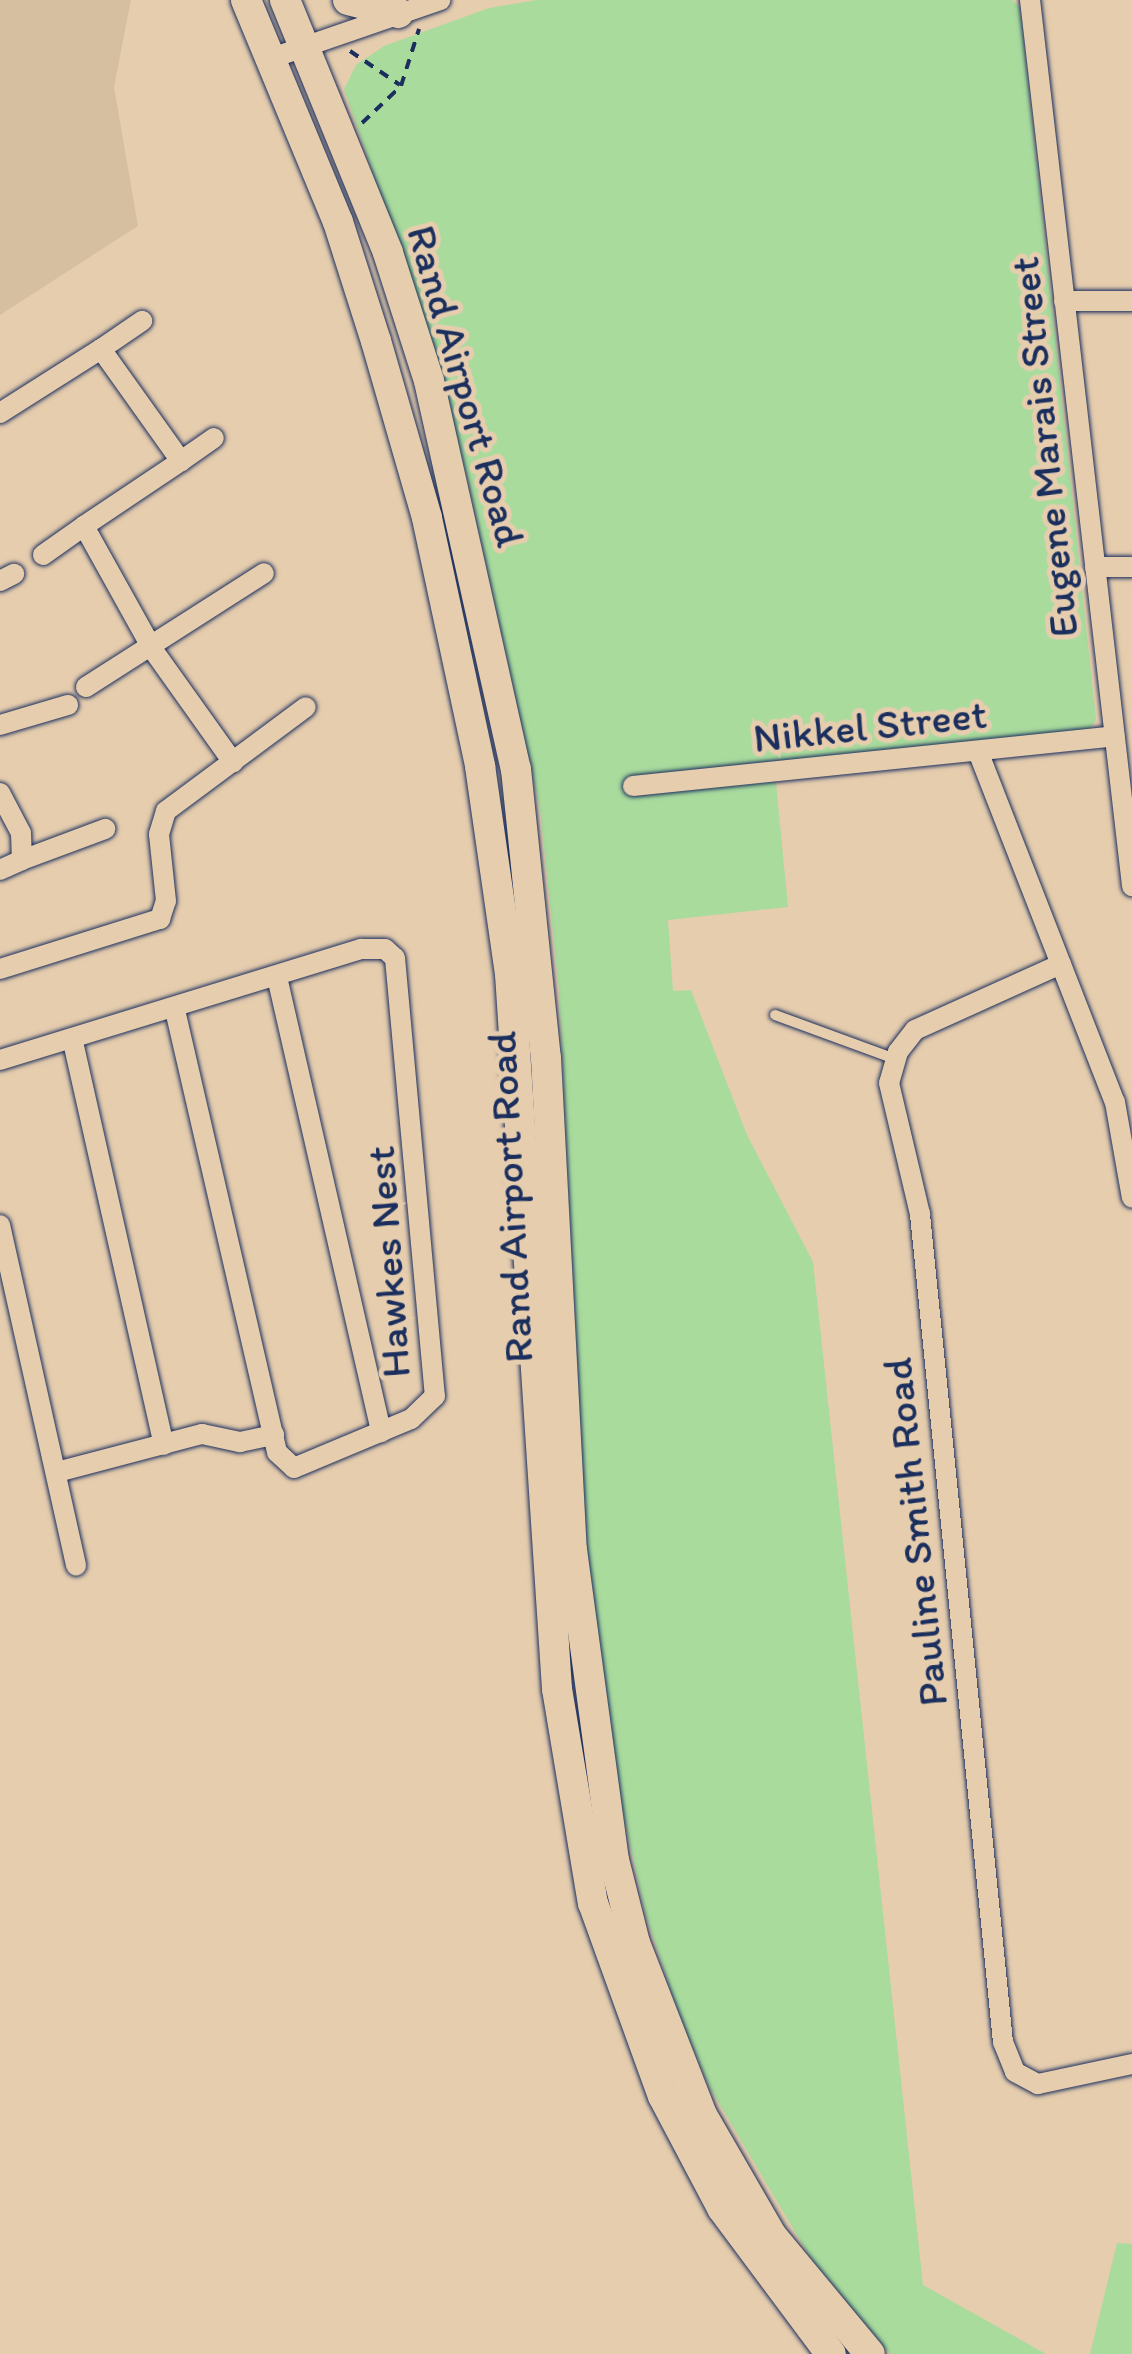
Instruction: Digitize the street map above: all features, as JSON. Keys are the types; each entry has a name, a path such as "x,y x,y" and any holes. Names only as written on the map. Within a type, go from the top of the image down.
{"main road":[{"name":"Rand Airport Road","path":"246,0 338,222 406,438 480,766 510,974 557,1689 593,1903 663,2096 705,2176 772,2281 831,2354"},
{"name":"Rand Airport Road","path":"285,0 342,136 429,382 516,769 546,1058 572,1550 614,1860 635,1943 702,2115 772,2236 870,2354"},
{"path":"348,0 420,6"}],"street":[{"name":"Eugene Marais Street","path":"1030,0 1132,886"},
{"path":"272,58 420,6"},
{"path":"1064,301 1132,301"},
{"path":"0,413 142,321"},
{"path":"101,350 180,462"},
{"path":"43,554 214,438"},
{"path":"84,526 153,650 233,762"},
{"path":"1095,567 1132,567"},
{"path":"86,687 153,650 264,572"},
{"path":"0,725 68,706"},
{"path":"0,969 160,919 166,900 159,834 166,811 306,707"},
{"name":"Nikkel Street","path":"633,786 979,754 1114,736"},
{"path":"979,754 1115,1102 1132,1198"},
{"path":"0,794 21,833 22,860"},
{"path":"0,870 105,829"},
{"name":"Hawkes Nest","path":"3,1064 373,946 396,958 435,1396 428,1409 294,1468 282,1462 274,1435 175,1011"},
{"path":"895,1059 930,1020 1060,964"},
{"path":"277,977 381,1432"},
{"path":"72,1042 164,1445"},
{"name":"Pauline Smith Road","path":"895,1059 890,1103 920,1214 1003,2042 1015,2072 1038,2084 1132,2064"},
{"path":"0,1225 76,1566"},
{"path":"57,1472 202,1434 240,1442 274,1435"}],"lane":[{"path":"775,1015 895,1059"}],"path":[{"path":"342,136 402,86 416,51 420,6"},
{"path":"360,41 348,53 402,86"}],"shaded area":[{"path":"0,0 131,0 114,87 138,226 0,315"}],"green space":[{"path":"537,0 1012,0 1020,7 1096,720 1089,730 774,762 788,907 668,920 673,991 691,990 747,1135 813,1262 923,2285 1046,2354 890,2354 810,2257 710,2088 676,2007 645,1912 619,1795 598,1675 585,1520 559,990 540,809 467,476 412,286 344,89 356,65 384,46 489,8"},
{"path":"1117,2243 1132,2244 1132,2354 1090,2354"}]}
